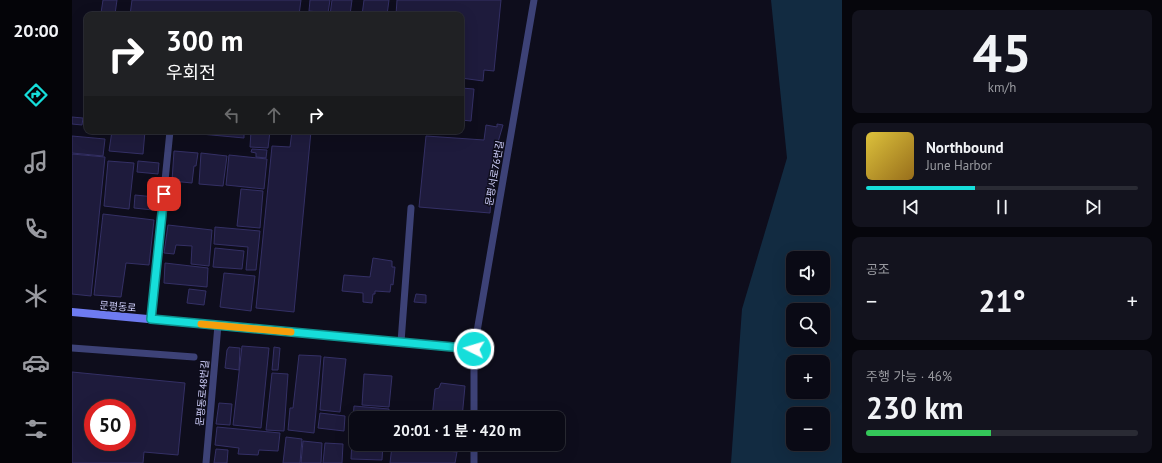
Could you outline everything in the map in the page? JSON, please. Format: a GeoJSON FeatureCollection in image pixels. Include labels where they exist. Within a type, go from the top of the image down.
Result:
{"type":"FeatureCollection","features":[{"type":"Feature","properties":{"kind":"main road","name":"문평동로"},"geometry":{"type":"LineString","coordinates":[[72,312],[474,349]]}},
{"type":"Feature","properties":{"kind":"street","name":"문평서로76번길"},"geometry":{"type":"LineString","coordinates":[[474,411],[474,349],[534,0]]}},
{"type":"Feature","properties":{"kind":"street"},"geometry":{"type":"LineString","coordinates":[[151,319],[170,134]]}},
{"type":"Feature","properties":{"kind":"street"},"geometry":{"type":"LineString","coordinates":[[401,342],[411,208]]}},
{"type":"Feature","properties":{"kind":"street","name":"문평동로48번길"},"geometry":{"type":"LineString","coordinates":[[206,463],[218,325]]}},
{"type":"Feature","properties":{"kind":"street"},"geometry":{"type":"LineString","coordinates":[[72,348],[194,357]]}},
{"type":"Feature","properties":{"kind":"street"},"geometry":{"type":"LineString","coordinates":[[474,451],[474,463]]}},
{"type":"Feature","properties":{"kind":"water"},"geometry":{"type":"Polygon","coordinates":[[[771,0],[842,0],[842,463],[731,463],[742,309],[787,158],[771,0]]]}},
{"type":"Feature","properties":{"kind":"building"},"geometry":{"type":"Polygon","coordinates":[[[103,0],[117,0],[115,12],[101,12],[103,0]]]}},
{"type":"Feature","properties":{"kind":"building"},"geometry":{"type":"Polygon","coordinates":[[[132,0],[301,0],[299,12],[130,12],[132,0]]]}},
{"type":"Feature","properties":{"kind":"building"},"geometry":{"type":"Polygon","coordinates":[[[310,0],[330,0],[328,12],[309,11],[310,0]]]}},
{"type":"Feature","properties":{"kind":"building"},"geometry":{"type":"Polygon","coordinates":[[[332,0],[352,0],[350,12],[330,12],[332,0]]]}},
{"type":"Feature","properties":{"kind":"building"},"geometry":{"type":"Polygon","coordinates":[[[364,0],[389,0],[387,12],[362,12],[364,0]]]}},
{"type":"Feature","properties":{"kind":"building"},"geometry":{"type":"Polygon","coordinates":[[[397,0],[501,0],[494,71],[484,70],[483,81],[464,78],[464,12],[396,12],[397,0]]]}},
{"type":"Feature","properties":{"kind":"building"},"geometry":{"type":"Polygon","coordinates":[[[464,88],[474,89],[471,121],[464,120],[464,88]]]}},
{"type":"Feature","properties":{"kind":"building"},"geometry":{"type":"Polygon","coordinates":[[[72,117],[83,118],[82,125],[72,124],[72,117]]]}},
{"type":"Feature","properties":{"kind":"building"},"geometry":{"type":"Polygon","coordinates":[[[497,124],[503,125],[498,142],[496,142],[490,213],[419,207],[426,136],[484,140],[486,125],[497,127],[497,124]]]}},
{"type":"Feature","properties":{"kind":"building"},"geometry":{"type":"Polygon","coordinates":[[[112,134],[145,134],[143,154],[109,151],[112,134]]]}},
{"type":"Feature","properties":{"kind":"building"},"geometry":{"type":"Polygon","coordinates":[[[201,134],[244,134],[244,138],[201,134]]]}},
{"type":"Feature","properties":{"kind":"building"},"geometry":{"type":"Polygon","coordinates":[[[251,134],[270,134],[268,148],[250,147],[251,134]]]}},
{"type":"Feature","properties":{"kind":"building"},"geometry":{"type":"Polygon","coordinates":[[[292,134],[311,134],[294,312],[256,308],[272,146],[290,147],[292,134]]]}},
{"type":"Feature","properties":{"kind":"building"},"geometry":{"type":"Polygon","coordinates":[[[72,136],[105,139],[103,156],[72,153],[72,136]]]}},
{"type":"Feature","properties":{"kind":"building"},"geometry":{"type":"Polygon","coordinates":[[[252,149],[267,150],[266,158],[256,157],[256,153],[251,152],[252,149]]]}},
{"type":"Feature","properties":{"kind":"building"},"geometry":{"type":"Polygon","coordinates":[[[174,151],[198,153],[196,166],[194,166],[192,183],[172,181],[174,151]]]}},
{"type":"Feature","properties":{"kind":"building"},"geometry":{"type":"Polygon","coordinates":[[[201,153],[227,156],[223,186],[199,184],[201,153]]]}},
{"type":"Feature","properties":{"kind":"building"},"geometry":{"type":"Polygon","coordinates":[[[72,154],[105,157],[91,296],[72,294],[72,154]]]}},
{"type":"Feature","properties":{"kind":"building"},"geometry":{"type":"Polygon","coordinates":[[[229,155],[267,159],[264,189],[226,185],[229,155]]]}},
{"type":"Feature","properties":{"kind":"building"},"geometry":{"type":"Polygon","coordinates":[[[108,161],[134,163],[129,209],[104,206],[108,161]]]}},
{"type":"Feature","properties":{"kind":"building"},"geometry":{"type":"Polygon","coordinates":[[[138,161],[159,163],[158,174],[137,172],[138,161]]]}},
{"type":"Feature","properties":{"kind":"building"},"geometry":{"type":"Polygon","coordinates":[[[241,189],[263,191],[260,228],[237,226],[241,189]]]}},
{"type":"Feature","properties":{"kind":"building"},"geometry":{"type":"Polygon","coordinates":[[[135,195],[155,197],[153,210],[134,208],[135,195]]]}},
{"type":"Feature","properties":{"kind":"building"},"geometry":{"type":"Polygon","coordinates":[[[103,214],[154,220],[149,265],[126,263],[121,297],[94,295],[103,214]]]}},
{"type":"Feature","properties":{"kind":"building"},"geometry":{"type":"Polygon","coordinates":[[[168,225],[212,230],[209,266],[191,264],[192,246],[176,245],[174,254],[164,253],[168,225]]]}},
{"type":"Feature","properties":{"kind":"building"},"geometry":{"type":"Polygon","coordinates":[[[215,227],[260,231],[256,270],[246,270],[248,247],[214,244],[215,227]]]}},
{"type":"Feature","properties":{"kind":"building"},"geometry":{"type":"Polygon","coordinates":[[[215,248],[244,251],[242,269],[213,267],[215,248]]]}},
{"type":"Feature","properties":{"kind":"building"},"geometry":{"type":"Polygon","coordinates":[[[373,258],[392,261],[392,267],[395,267],[393,285],[391,284],[390,292],[375,291],[375,294],[373,294],[372,303],[363,302],[363,293],[342,291],[344,275],[370,277],[373,258]]]}},
{"type":"Feature","properties":{"kind":"building"},"geometry":{"type":"Polygon","coordinates":[[[165,263],[208,268],[207,287],[164,283],[165,263]]]}},
{"type":"Feature","properties":{"kind":"building"},"geometry":{"type":"Polygon","coordinates":[[[224,273],[255,276],[251,311],[220,307],[224,273]]]}},
{"type":"Feature","properties":{"kind":"building"},"geometry":{"type":"Polygon","coordinates":[[[189,289],[206,291],[204,305],[187,303],[189,289]]]}},
{"type":"Feature","properties":{"kind":"building"},"geometry":{"type":"Polygon","coordinates":[[[416,294],[426,295],[426,303],[414,302],[416,294]]]}},
{"type":"Feature","properties":{"kind":"building"},"geometry":{"type":"Polygon","coordinates":[[[242,346],[269,348],[261,428],[233,425],[242,346]]]}},
{"type":"Feature","properties":{"kind":"building"},"geometry":{"type":"Polygon","coordinates":[[[229,347],[240,348],[239,370],[225,368],[227,350],[229,347]]]}},
{"type":"Feature","properties":{"kind":"building"},"geometry":{"type":"Polygon","coordinates":[[[274,347],[280,348],[278,370],[272,370],[274,347]]]}},
{"type":"Feature","properties":{"kind":"building"},"geometry":{"type":"Polygon","coordinates":[[[299,355],[321,356],[314,433],[288,430],[290,408],[293,408],[299,355]]]}},
{"type":"Feature","properties":{"kind":"building"},"geometry":{"type":"Polygon","coordinates":[[[324,357],[346,359],[340,412],[320,410],[324,357]]]}},
{"type":"Feature","properties":{"kind":"building"},"geometry":{"type":"Polygon","coordinates":[[[72,372],[185,383],[178,455],[144,452],[143,463],[72,463],[72,372]]]}},
{"type":"Feature","properties":{"kind":"building"},"geometry":{"type":"Polygon","coordinates":[[[272,373],[288,374],[284,431],[266,430],[272,373]]]}},
{"type":"Feature","properties":{"kind":"building"},"geometry":{"type":"Polygon","coordinates":[[[364,374],[392,376],[389,407],[362,405],[364,374]]]}},
{"type":"Feature","properties":{"kind":"building"},"geometry":{"type":"Polygon","coordinates":[[[441,383],[465,386],[463,411],[433,411],[435,389],[439,388],[441,383]]]}},
{"type":"Feature","properties":{"kind":"building"},"geometry":{"type":"Polygon","coordinates":[[[219,403],[232,404],[230,425],[216,424],[219,403]]]}},
{"type":"Feature","properties":{"kind":"building"},"geometry":{"type":"Polygon","coordinates":[[[354,406],[389,409],[389,411],[354,411],[354,406]]]}},
{"type":"Feature","properties":{"kind":"building"},"geometry":{"type":"Polygon","coordinates":[[[320,413],[345,416],[344,431],[318,428],[320,413]]]}},
{"type":"Feature","properties":{"kind":"building"},"geometry":{"type":"Polygon","coordinates":[[[217,427],[280,433],[278,451],[259,450],[258,455],[238,454],[239,448],[215,445],[217,427]]]}},
{"type":"Feature","properties":{"kind":"building"},"geometry":{"type":"Polygon","coordinates":[[[286,437],[302,439],[300,463],[283,463],[286,437]]]}},
{"type":"Feature","properties":{"kind":"building"},"geometry":{"type":"Polygon","coordinates":[[[303,441],[322,443],[321,463],[301,463],[303,441]]]}},
{"type":"Feature","properties":{"kind":"building"},"geometry":{"type":"Polygon","coordinates":[[[325,443],[343,444],[342,463],[323,463],[325,443]]]}},
{"type":"Feature","properties":{"kind":"building"},"geometry":{"type":"Polygon","coordinates":[[[216,449],[228,450],[227,463],[214,463],[216,449]]]}},
{"type":"Feature","properties":{"kind":"building"},"geometry":{"type":"Polygon","coordinates":[[[351,451],[383,451],[382,460],[351,459],[351,451]]]}},
{"type":"Feature","properties":{"kind":"building"},"geometry":{"type":"Polygon","coordinates":[[[391,451],[457,452],[455,463],[390,463],[391,451]]]}},
{"type":"Feature","properties":{"kind":"slow traffic"},"geometry":{"type":"LineString","coordinates":[[201,324],[291,332]]}},
{"type":"Feature","properties":{"kind":"route"},"geometry":{"type":"LineString","coordinates":[[164,194],[151,319],[474,349]]}}]}
